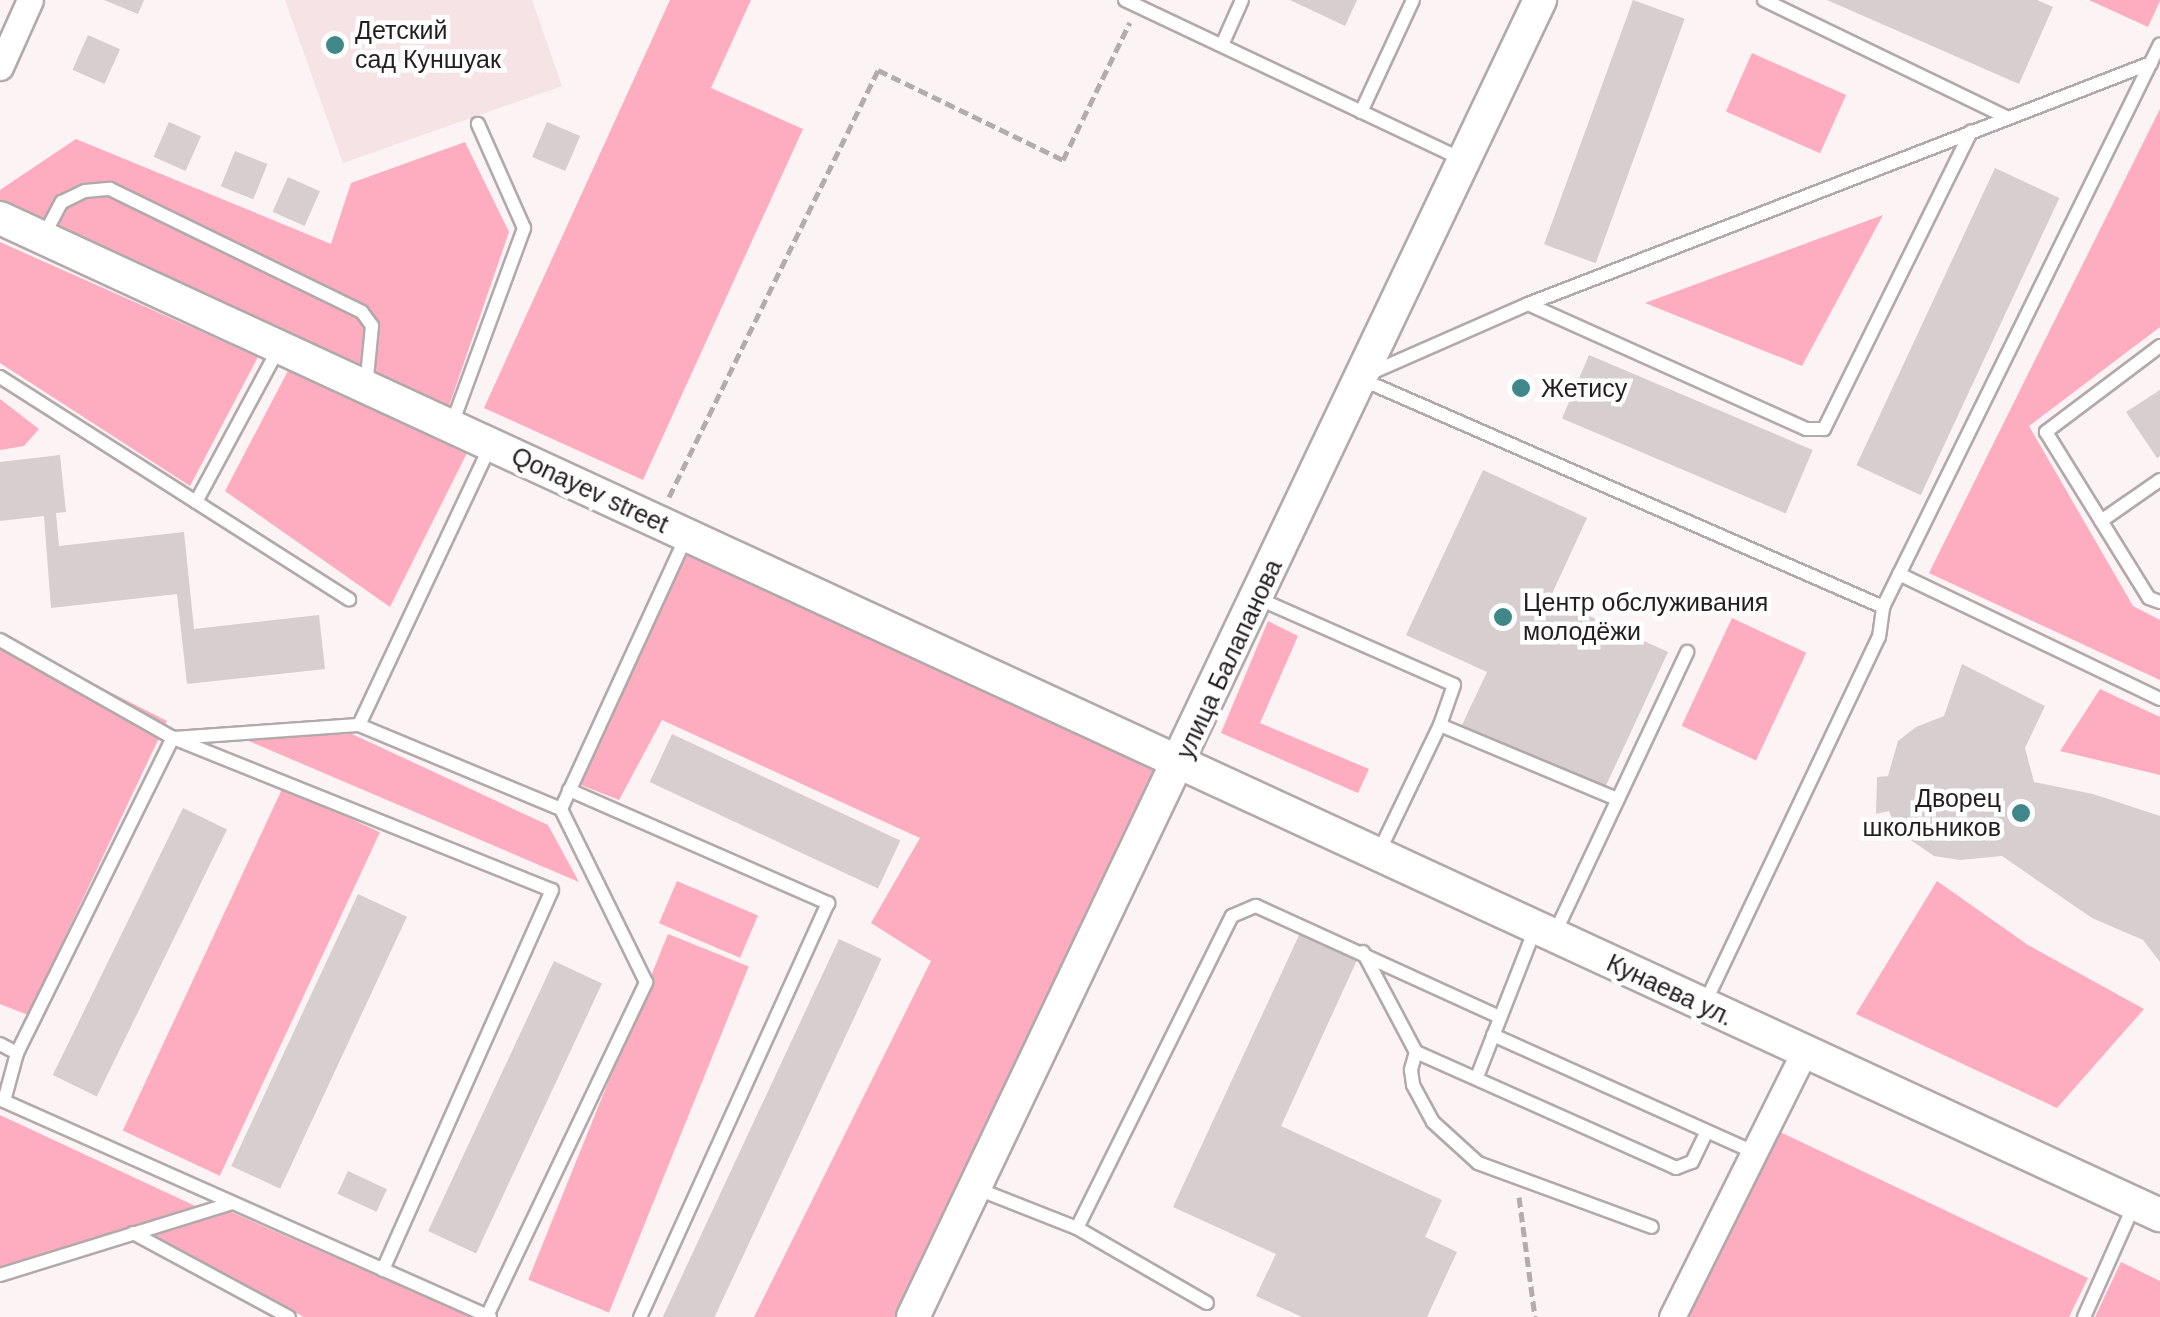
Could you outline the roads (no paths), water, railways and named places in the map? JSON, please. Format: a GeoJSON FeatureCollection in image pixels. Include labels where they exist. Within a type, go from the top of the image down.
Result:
{"type":"FeatureCollection","features":[{"type":"Feature","properties":{"kind":"street"},"geometry":{"type":"LineString","coordinates":[[0,67],[30,0]]}},
{"type":"Feature","properties":{"kind":"street","name":"улица Балапанова"},"geometry":{"type":"LineString","coordinates":[[914,1317],[1540,0]]}},
{"type":"Feature","properties":{"kind":"street","name":"Qonayev street"},"geometry":{"type":"LineString","coordinates":[[0,218],[1180,764]]}},
{"type":"Feature","properties":{"kind":"street","name":"Кунаева ул."},"geometry":{"type":"LineString","coordinates":[[1180,764],[2148,1209]]}},
{"type":"Feature","properties":{"kind":"street"},"geometry":{"type":"LineString","coordinates":[[1672,1317],[1804,1052]]}},
{"type":"Feature","properties":{"kind":"lane"},"geometry":{"type":"LineString","coordinates":[[1222,46],[1242,0]]}},
{"type":"Feature","properties":{"kind":"lane"},"geometry":{"type":"LineString","coordinates":[[1361,112],[1413,0]]}},
{"type":"Feature","properties":{"kind":"lane"},"geometry":{"type":"LineString","coordinates":[[1764,0],[2006,117]]}},
{"type":"Feature","properties":{"kind":"lane"},"geometry":{"type":"LineString","coordinates":[[1131,3],[1463,160]]}},
{"type":"Feature","properties":{"kind":"lane"},"geometry":{"type":"LineString","coordinates":[[1704,1005],[1878,637],[1883,607],[2160,44]]}},
{"type":"Feature","properties":{"kind":"lane"},"geometry":{"type":"LineString","coordinates":[[1360,378],[1528,304],[2150,63]]}},
{"type":"Feature","properties":{"kind":"lane"},"geometry":{"type":"LineString","coordinates":[[451,426],[524,228],[478,124]]}},
{"type":"Feature","properties":{"kind":"lane"},"geometry":{"type":"LineString","coordinates":[[1528,304],[1806,429],[1824,429],[1971,131]]}},
{"type":"Feature","properties":{"kind":"lane"},"geometry":{"type":"LineString","coordinates":[[42,238],[62,202],[86,191],[110,189],[362,312],[372,326],[365,389]]}},
{"type":"Feature","properties":{"kind":"lane"},"geometry":{"type":"LineString","coordinates":[[2160,346],[2046,432],[2150,598],[2160,602]]}},
{"type":"Feature","properties":{"kind":"lane"},"geometry":{"type":"LineString","coordinates":[[196,502],[280,348]]}},
{"type":"Feature","properties":{"kind":"lane"},"geometry":{"type":"LineString","coordinates":[[0,377],[349,599]]}},
{"type":"Feature","properties":{"kind":"lane"},"geometry":{"type":"LineString","coordinates":[[1360,378],[1883,607]]}},
{"type":"Feature","properties":{"kind":"lane"},"geometry":{"type":"LineString","coordinates":[[359,725],[491,444]]}},
{"type":"Feature","properties":{"kind":"lane"},"geometry":{"type":"LineString","coordinates":[[2101,520],[2160,480]]}},
{"type":"Feature","properties":{"kind":"lane"},"geometry":{"type":"LineString","coordinates":[[560,810],[672,528]]}},
{"type":"Feature","properties":{"kind":"lane"},"geometry":{"type":"LineString","coordinates":[[1899,574],[2160,699]]}},
{"type":"Feature","properties":{"kind":"lane"},"geometry":{"type":"LineString","coordinates":[[1257,598],[1454,685],[1440,725],[1377,855]]}},
{"type":"Feature","properties":{"kind":"lane"},"geometry":{"type":"LineString","coordinates":[[0,640],[173,738],[552,890],[383,1270]]}},
{"type":"Feature","properties":{"kind":"lane"},"geometry":{"type":"LineString","coordinates":[[1477,1077],[1500,1017],[1618,799],[1687,652]]}},
{"type":"Feature","properties":{"kind":"lane"},"geometry":{"type":"LineString","coordinates":[[359,725],[560,810],[646,982],[488,1316],[4,1101],[16,1052],[173,738],[359,725]]}},
{"type":"Feature","properties":{"kind":"lane"},"geometry":{"type":"LineString","coordinates":[[1440,725],[1618,799]]}},
{"type":"Feature","properties":{"kind":"lane"},"geometry":{"type":"LineString","coordinates":[[570,790],[828,903],[640,1317]]}},
{"type":"Feature","properties":{"kind":"lane"},"geometry":{"type":"LineString","coordinates":[[1076,1228],[1232,916],[1256,906],[1500,1017]]}},
{"type":"Feature","properties":{"kind":"lane"},"geometry":{"type":"LineString","coordinates":[[1363,952],[1416,1052],[1413,1086],[1433,1122],[1478,1163],[1652,1227]]}},
{"type":"Feature","properties":{"kind":"lane"},"geometry":{"type":"LineString","coordinates":[[1493,1035],[1754,1152]]}},
{"type":"Feature","properties":{"kind":"lane"},"geometry":{"type":"LineString","coordinates":[[0,1044],[16,1052]]}},
{"type":"Feature","properties":{"kind":"lane"},"geometry":{"type":"LineString","coordinates":[[1416,1052],[1676,1168],[1692,1162],[1707,1131]]}},
{"type":"Feature","properties":{"kind":"lane"},"geometry":{"type":"LineString","coordinates":[[976,1188],[1076,1228],[1207,1302]]}},
{"type":"Feature","properties":{"kind":"lane"},"geometry":{"type":"LineString","coordinates":[[0,1275],[232,1202]]}},
{"type":"Feature","properties":{"kind":"lane"},"geometry":{"type":"LineString","coordinates":[[2084,1317],[2148,1209]]}},
{"type":"Feature","properties":{"kind":"lane"},"geometry":{"type":"LineString","coordinates":[[133,1233],[290,1317]]}},
{"type":"Feature","properties":{"kind":"place","name":"Детский сад Куншуак"},"geometry":{"type":"Point","coordinates":[335,45]}},
{"type":"Feature","properties":{"kind":"place","name":"Жетису"},"geometry":{"type":"Point","coordinates":[1521,388]}},
{"type":"Feature","properties":{"kind":"place","name":"Центр обслуживания молодёжи"},"geometry":{"type":"Point","coordinates":[1503,617]}},
{"type":"Feature","properties":{"kind":"place","name":"Дворец школьников"},"geometry":{"type":"Point","coordinates":[2021,813]}}]}
